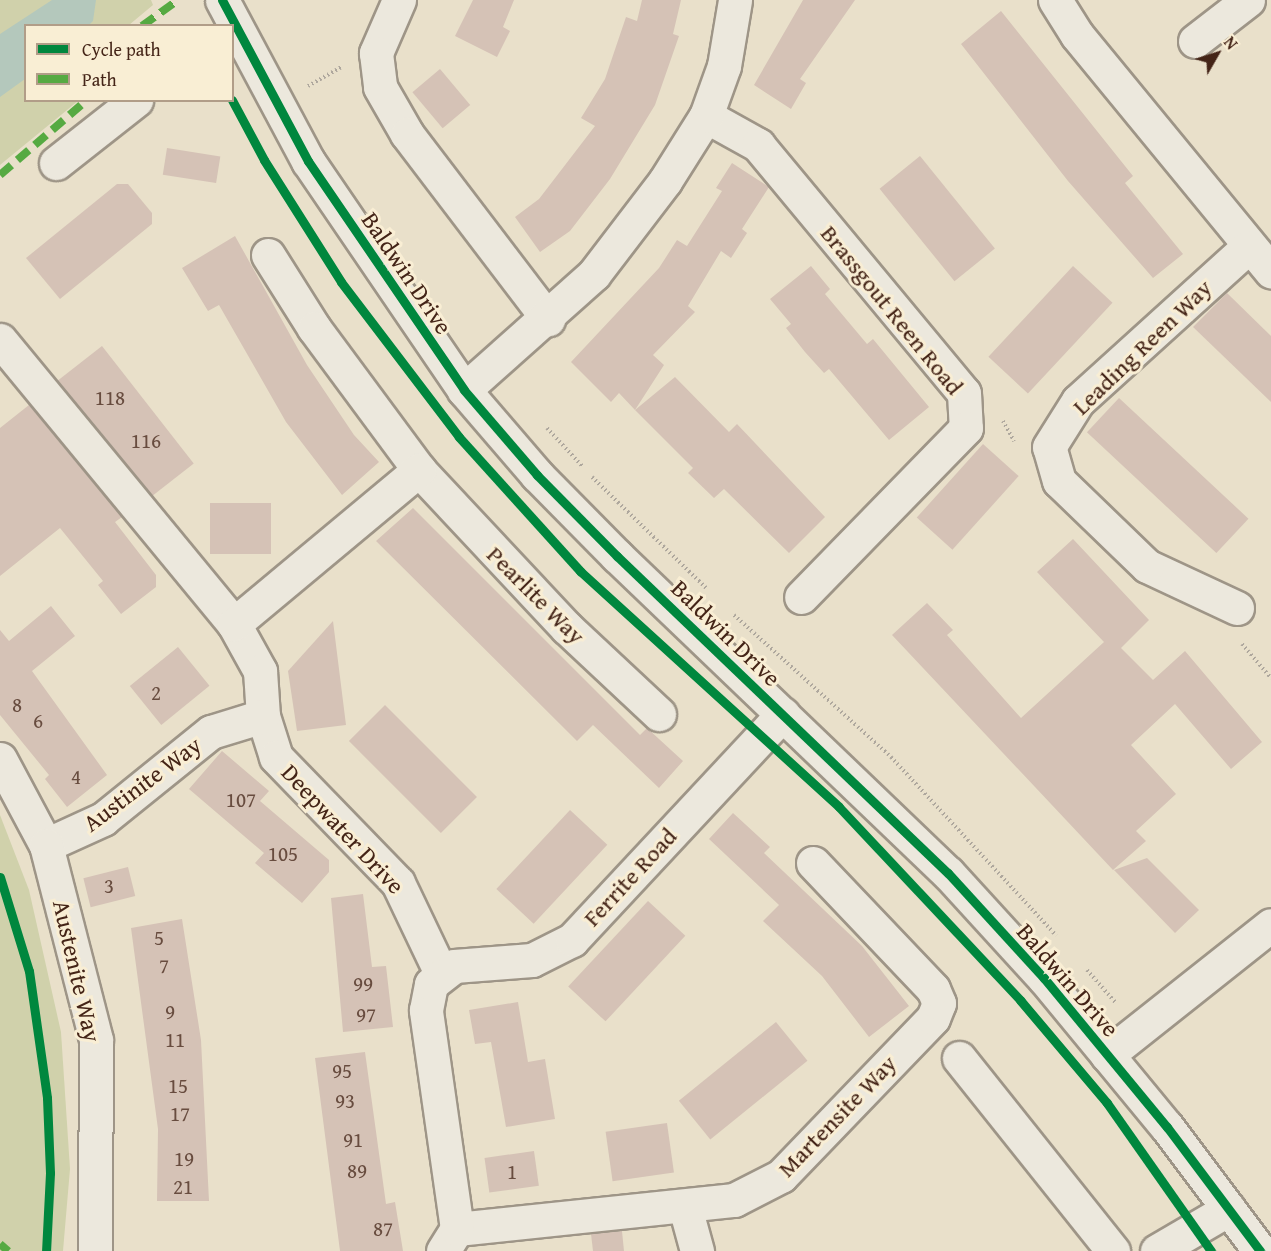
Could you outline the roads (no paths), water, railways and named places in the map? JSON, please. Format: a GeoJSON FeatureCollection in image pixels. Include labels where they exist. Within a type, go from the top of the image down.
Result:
{"type":"FeatureCollection","features":[{"type":"Feature","properties":{"kind":"street"},"geometry":{"type":"LineString","coordinates":[[399,0],[376,53],[380,87],[407,134],[548,319]]}},
{"type":"Feature","properties":{"kind":"street"},"geometry":{"type":"LineString","coordinates":[[464,390],[548,319],[624,239],[706,116],[724,66],[735,0]]}},
{"type":"Feature","properties":{"kind":"street"},"geometry":{"type":"LineString","coordinates":[[1055,0],[1077,35],[1248,247],[1271,271]]}},
{"type":"Feature","properties":{"kind":"street"},"geometry":{"type":"LineString","coordinates":[[1194,40],[1248,0]]}},
{"type":"Feature","properties":{"kind":"street","name":"Baldwin Drive"},"geometry":{"type":"LineString","coordinates":[[234,25],[308,161],[464,390],[537,475],[616,556],[948,873],[1107,1055],[1260,1251]]}},
{"type":"Feature","properties":{"kind":"street"},"geometry":{"type":"LineString","coordinates":[[56,163],[133,102]]}},
{"type":"Feature","properties":{"kind":"street","name":"Brassgout Reen Road"},"geometry":{"type":"LineString","coordinates":[[706,116],[758,145],[964,393],[966,428],[801,597]]}},
{"type":"Feature","properties":{"kind":"street","name":"Leading Reen Way"},"geometry":{"type":"LineString","coordinates":[[1237,608],[1147,566],[1059,481],[1049,447],[1078,401],[1248,247]]}},
{"type":"Feature","properties":{"kind":"street","name":"Pearlite Way"},"geometry":{"type":"LineString","coordinates":[[268,255],[314,328],[419,470],[567,628],[659,714]]}},
{"type":"Feature","properties":{"kind":"street","name":"Deepwater Drive"},"geometry":{"type":"LineString","coordinates":[[0,340],[234,624],[260,671],[263,716],[269,743],[286,771],[406,894],[441,973]]}},
{"type":"Feature","properties":{"kind":"street"},"geometry":{"type":"LineString","coordinates":[[234,624],[419,470]]}},
{"type":"Feature","properties":{"kind":"street","name":"Ferrite Road"},"geometry":{"type":"LineString","coordinates":[[441,973],[465,963],[532,960],[572,940],[783,714]]}},
{"type":"Feature","properties":{"kind":"street","name":"Austinite Way"},"geometry":{"type":"LineString","coordinates":[[46,845],[103,819],[211,732],[263,716]]}},
{"type":"Feature","properties":{"kind":"street"},"geometry":{"type":"LineString","coordinates":[[0,759],[46,845]]}},
{"type":"Feature","properties":{"kind":"street","name":"Austenite Way"},"geometry":{"type":"LineString","coordinates":[[46,845],[96,1040],[95,1251]]}},
{"type":"Feature","properties":{"kind":"street","name":"Martensite Way"},"geometry":{"type":"LineString","coordinates":[[450,1240],[734,1200],[781,1176],[933,1018],[939,1003],[933,989],[813,863]]}},
{"type":"Feature","properties":{"kind":"street"},"geometry":{"type":"LineString","coordinates":[[1107,1055],[1137,1027],[1271,926]]}},
{"type":"Feature","properties":{"kind":"street"},"geometry":{"type":"LineString","coordinates":[[441,973],[427,995],[426,1010],[450,1240]]}},
{"type":"Feature","properties":{"kind":"street"},"geometry":{"type":"LineString","coordinates":[[959,1058],[1113,1251]]}},
{"type":"Feature","properties":{"kind":"street"},"geometry":{"type":"LineString","coordinates":[[685,1207],[697,1251]]}},
{"type":"Feature","properties":{"kind":"street"},"geometry":{"type":"LineString","coordinates":[[1157,1251],[1229,1209]]}}]}
